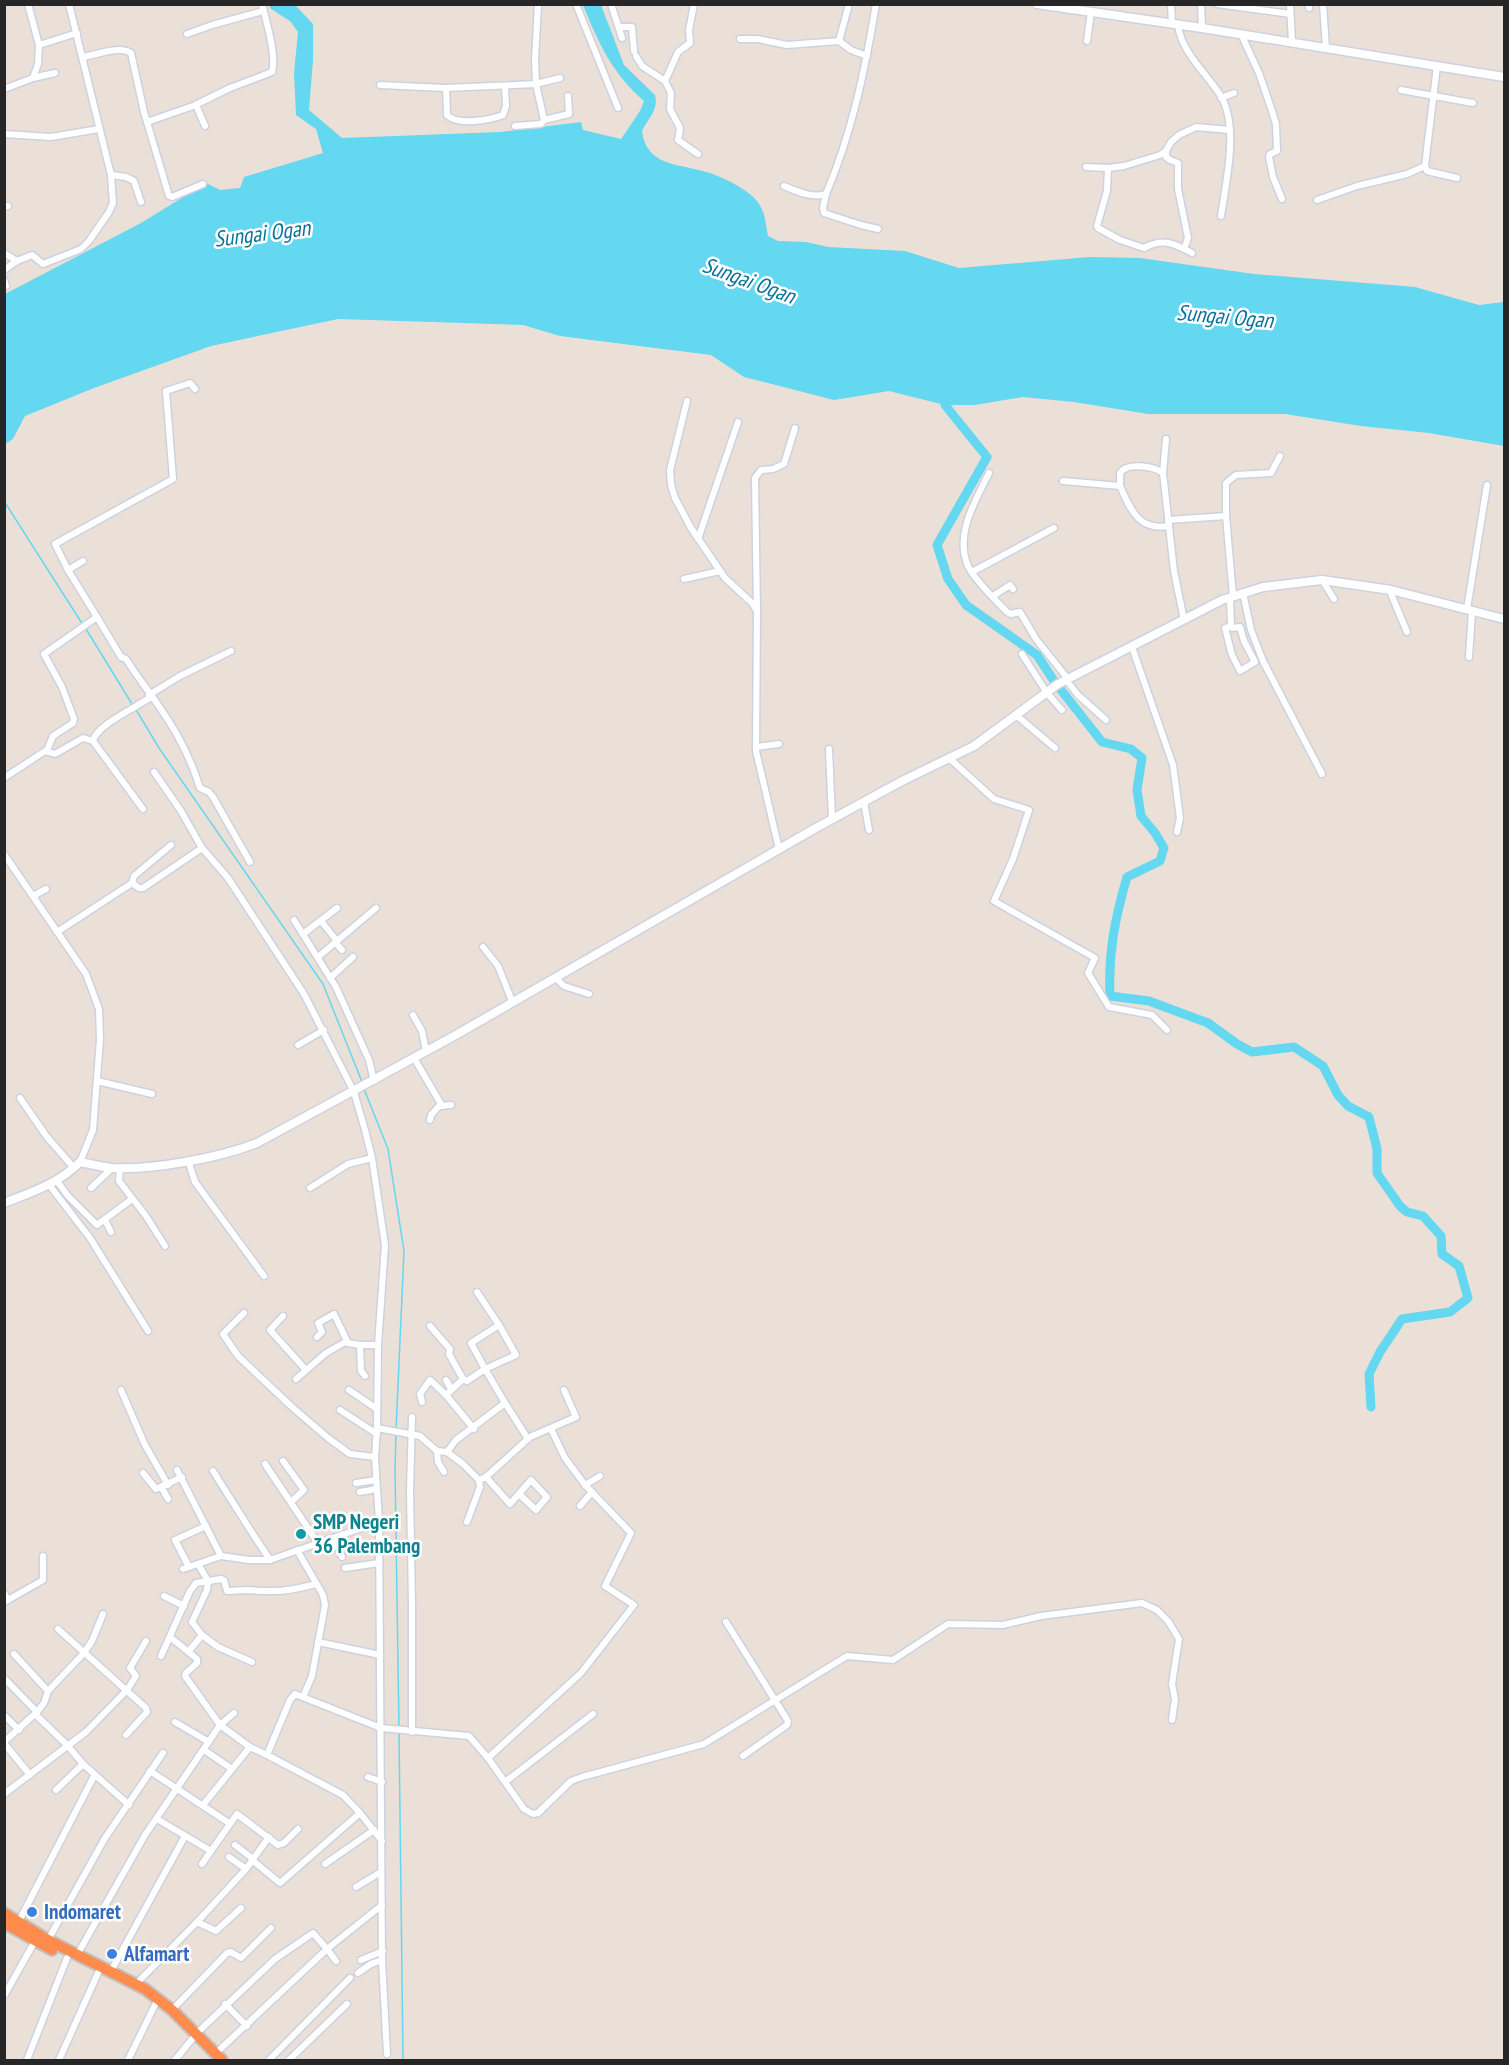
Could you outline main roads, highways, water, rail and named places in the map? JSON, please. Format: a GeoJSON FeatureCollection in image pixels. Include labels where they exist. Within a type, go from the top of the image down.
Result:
{"type":"FeatureCollection","features":[{"type":"Feature","properties":{"kind":"highway"},"geometry":{"type":"LineString","coordinates":[[4,1913],[35,1941],[111,1971],[136,1984],[172,2010],[218,2059]]}},
{"type":"Feature","properties":{"kind":"highway"},"geometry":{"type":"LineString","coordinates":[[4,1923],[48,1940],[98,1972],[156,2003],[195,2036]]}},
{"type":"Feature","properties":{"kind":"water","name":"Sungai Ogan"},"geometry":{"type":"Polygon","coordinates":[[[269,5],[295,5],[313,24],[309,110],[342,138],[500,132],[581,122],[583,130],[621,139],[644,101],[623,80],[607,57],[583,5],[601,5],[624,65],[655,95],[656,105],[642,131],[650,151],[664,161],[710,173],[742,188],[761,207],[768,236],[778,241],[806,242],[828,247],[905,251],[959,268],[1090,257],[1140,258],[1254,274],[1415,287],[1479,305],[1504,302],[1504,446],[1429,433],[1361,426],[1285,414],[1148,414],[1074,402],[1023,397],[975,405],[945,405],[889,391],[834,400],[744,377],[711,355],[560,336],[523,325],[338,319],[211,346],[94,388],[25,416],[13,439],[5,444],[5,294],[141,223],[206,183],[220,190],[240,188],[244,177],[323,153],[316,129],[296,115],[294,73],[298,32],[290,21],[271,9],[269,5]]]}},
{"type":"Feature","properties":{"kind":"waterway"},"geometry":{"type":"LineString","coordinates":[[945,405],[987,457],[937,545],[948,579],[966,605],[1037,655],[1054,681],[1102,742],[1131,749],[1142,758],[1137,790],[1141,816],[1164,848],[1160,861],[1127,877],[1113,936],[1110,996],[1149,1001],[1208,1023],[1252,1052],[1294,1047],[1323,1066],[1338,1095],[1348,1106],[1369,1117],[1377,1149],[1377,1173],[1400,1206],[1407,1212],[1423,1216],[1441,1236],[1442,1254],[1459,1266],[1468,1298],[1450,1312],[1402,1319],[1380,1352],[1369,1374],[1371,1407]]}},
{"type":"Feature","properties":{"kind":"waterway"},"geometry":{"type":"LineString","coordinates":[[4,501],[83,625]]}},
{"type":"Feature","properties":{"kind":"waterway"},"geometry":{"type":"LineString","coordinates":[[86,629],[132,704]]}},
{"type":"Feature","properties":{"kind":"waterway"},"geometry":{"type":"LineString","coordinates":[[135,708],[159,748],[323,984],[362,1082]]}},
{"type":"Feature","properties":{"kind":"waterway"},"geometry":{"type":"LineString","coordinates":[[364,1089],[388,1149],[404,1251],[396,1430]]}},
{"type":"Feature","properties":{"kind":"waterway"},"geometry":{"type":"LineString","coordinates":[[396,1434],[399,1727]]}},
{"type":"Feature","properties":{"kind":"waterway"},"geometry":{"type":"LineString","coordinates":[[399,1731],[403,2060]]}},
{"type":"Feature","properties":{"kind":"place","name":"SMP Negeri 36 Palembang"},"geometry":{"type":"Point","coordinates":[301,1534]}},
{"type":"Feature","properties":{"kind":"place","name":"Indomaret"},"geometry":{"type":"Point","coordinates":[32,1912]}},
{"type":"Feature","properties":{"kind":"place","name":"Alfamart"},"geometry":{"type":"Point","coordinates":[112,1954]}}]}
